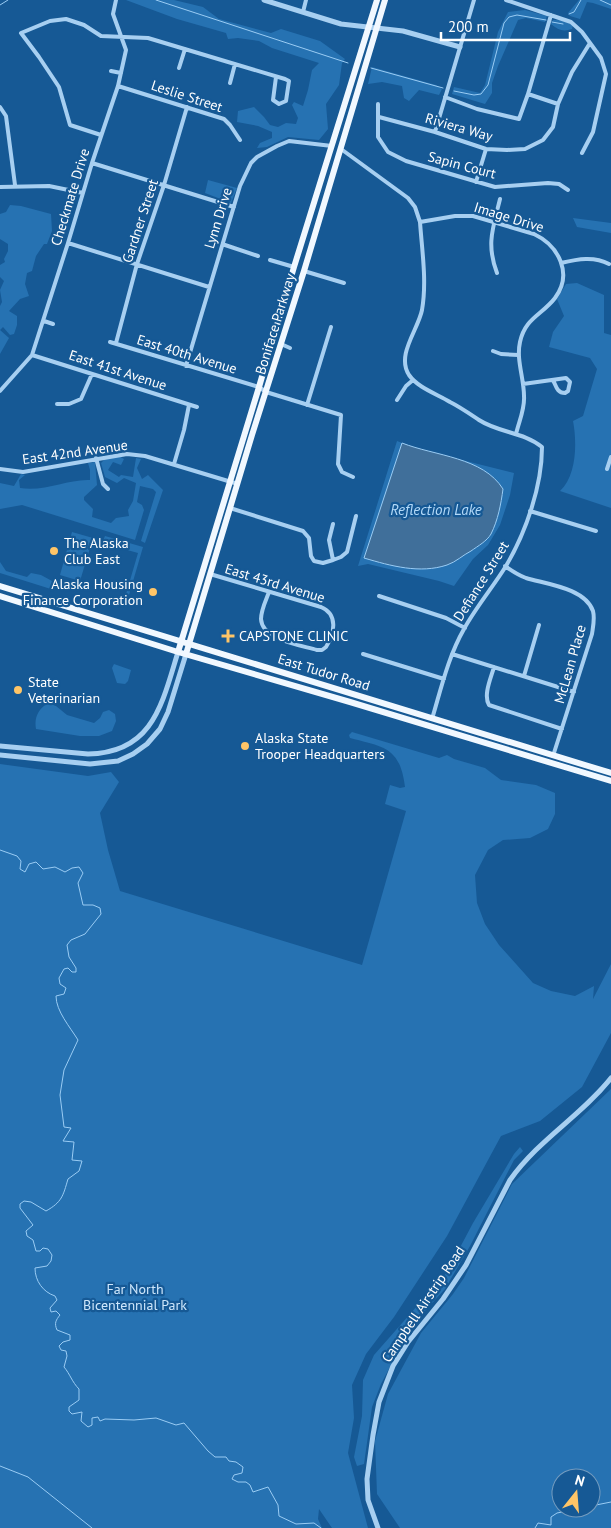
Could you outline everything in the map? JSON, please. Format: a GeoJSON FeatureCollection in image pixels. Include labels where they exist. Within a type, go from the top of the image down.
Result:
{"type":"FeatureCollection","features":[{"type":"Feature","properties":{"kind":"main road","name":"Boniface Parkway"},"geometry":{"type":"LineString","coordinates":[[178,652],[377,0]]}},
{"type":"Feature","properties":{"kind":"main road","name":"Boniface Parkway"},"geometry":{"type":"LineString","coordinates":[[186,654],[385,0]]}},
{"type":"Feature","properties":{"kind":"main road","name":"East Tudor Road"},"geometry":{"type":"LineString","coordinates":[[0,586],[611,773]]}},
{"type":"Feature","properties":{"kind":"main road","name":"East Tudor Road"},"geometry":{"type":"LineString","coordinates":[[0,596],[178,652],[611,781]]}},
{"type":"Feature","properties":{"kind":"street","name":"Checkmate Drive"},"geometry":{"type":"LineString","coordinates":[[0,391],[32,355],[82,193],[122,73],[126,50],[113,14],[116,0]]}},
{"type":"Feature","properties":{"kind":"street"},"geometry":{"type":"LineString","coordinates":[[264,0],[341,24],[403,31],[460,47]]}},
{"type":"Feature","properties":{"kind":"street"},"geometry":{"type":"LineString","coordinates":[[302,13],[306,0]]}},
{"type":"Feature","properties":{"kind":"street"},"geometry":{"type":"LineString","coordinates":[[435,132],[474,0]]}},
{"type":"Feature","properties":{"kind":"street"},"geometry":{"type":"LineString","coordinates":[[506,0],[571,22],[582,32],[601,58],[606,74],[594,132],[582,152]]}},
{"type":"Feature","properties":{"kind":"street"},"geometry":{"type":"LineString","coordinates":[[445,98],[477,109],[519,118],[551,15]]}},
{"type":"Feature","properties":{"kind":"street"},"geometry":{"type":"LineString","coordinates":[[101,135],[70,125],[59,87],[21,33],[50,21],[66,19],[84,25],[101,36],[148,38],[235,64],[289,81],[286,101],[279,104],[273,100],[276,77]]}},
{"type":"Feature","properties":{"kind":"street","name":"Riviera Way"},"geometry":{"type":"LineString","coordinates":[[379,117],[435,132],[486,149],[525,149],[543,140],[553,127],[558,104],[572,72],[590,43]]}},
{"type":"Feature","properties":{"kind":"street"},"geometry":{"type":"LineString","coordinates":[[179,68],[185,49]]}},
{"type":"Feature","properties":{"kind":"street"},"geometry":{"type":"LineString","coordinates":[[230,83],[235,64]]}},
{"type":"Feature","properties":{"kind":"street"},"geometry":{"type":"LineString","coordinates":[[111,71],[122,73]]}},
{"type":"Feature","properties":{"kind":"street","name":"Leslie Street"},"geometry":{"type":"LineString","coordinates":[[118,86],[224,119],[240,140]]}},
{"type":"Feature","properties":{"kind":"street"},"geometry":{"type":"LineString","coordinates":[[528,94],[558,104]]}},
{"type":"Feature","properties":{"kind":"street","name":"Sapin Court"},"geometry":{"type":"LineString","coordinates":[[378,104],[378,137],[388,152],[406,161],[494,187],[548,183],[559,184],[568,190]]}},
{"type":"Feature","properties":{"kind":"street"},"geometry":{"type":"LineString","coordinates":[[0,107],[6,116],[15,185]]}},
{"type":"Feature","properties":{"kind":"street","name":"Gardner Street"},"geometry":{"type":"LineString","coordinates":[[116,343],[137,264],[164,186],[187,107]]}},
{"type":"Feature","properties":{"kind":"street","name":"Lynn Drive"},"geometry":{"type":"LineString","coordinates":[[186,366],[222,244],[244,176],[251,163],[257,157],[289,141],[332,146]]}},
{"type":"Feature","properties":{"kind":"street"},"geometry":{"type":"LineString","coordinates":[[341,149],[408,198],[420,222],[424,268],[422,310],[406,352],[405,363],[407,372],[413,380],[482,422],[516,434],[523,410],[524,397],[518,355],[520,342],[530,319],[556,296],[563,272],[561,263],[586,258],[597,259],[609,264]]}},
{"type":"Feature","properties":{"kind":"street"},"geometry":{"type":"LineString","coordinates":[[476,182],[486,149]]}},
{"type":"Feature","properties":{"kind":"street"},"geometry":{"type":"LineString","coordinates":[[92,163],[234,207]]}},
{"type":"Feature","properties":{"kind":"street"},"geometry":{"type":"LineString","coordinates":[[0,186],[49,186],[82,193]]}},
{"type":"Feature","properties":{"kind":"street"},"geometry":{"type":"LineString","coordinates":[[497,273],[490,245],[500,199]]}},
{"type":"Feature","properties":{"kind":"street","name":"Image Drive"},"geometry":{"type":"LineString","coordinates":[[420,222],[464,215],[495,222],[544,239],[557,253],[561,263]]}},
{"type":"Feature","properties":{"kind":"street"},"geometry":{"type":"LineString","coordinates":[[68,243],[209,287]]}},
{"type":"Feature","properties":{"kind":"street"},"geometry":{"type":"LineString","coordinates":[[222,244],[258,256]]}},
{"type":"Feature","properties":{"kind":"street"},"geometry":{"type":"LineString","coordinates":[[270,260],[294,267]]}},
{"type":"Feature","properties":{"kind":"street"},"geometry":{"type":"LineString","coordinates":[[304,271],[344,283]]}},
{"type":"Feature","properties":{"kind":"street"},"geometry":{"type":"LineString","coordinates":[[44,320],[53,324]]}},
{"type":"Feature","properties":{"kind":"street"},"geometry":{"type":"LineString","coordinates":[[307,404],[331,328]]}},
{"type":"Feature","properties":{"kind":"street","name":"East 40th Avenue"},"geometry":{"type":"LineString","coordinates":[[110,342],[259,387],[266,392],[341,415],[338,464],[342,472],[353,476]]}},
{"type":"Feature","properties":{"kind":"street"},"geometry":{"type":"LineString","coordinates":[[281,344],[290,348]]}},
{"type":"Feature","properties":{"kind":"street"},"geometry":{"type":"LineString","coordinates":[[493,351],[501,354],[518,355]]}},
{"type":"Feature","properties":{"kind":"street","name":"East 41st Avenue"},"geometry":{"type":"LineString","coordinates":[[32,355],[197,407]]}},
{"type":"Feature","properties":{"kind":"street"},"geometry":{"type":"LineString","coordinates":[[57,404],[69,404],[81,399],[92,374]]}},
{"type":"Feature","properties":{"kind":"street"},"geometry":{"type":"LineString","coordinates":[[523,384],[566,378],[569,380],[570,386],[568,391],[561,393],[553,380]]}},
{"type":"Feature","properties":{"kind":"street"},"geometry":{"type":"LineString","coordinates":[[397,400],[406,386],[413,380]]}},
{"type":"Feature","properties":{"kind":"street"},"geometry":{"type":"LineString","coordinates":[[0,382],[4,387]]}},
{"type":"Feature","properties":{"kind":"street"},"geometry":{"type":"LineString","coordinates":[[174,464],[189,405]]}},
{"type":"Feature","properties":{"kind":"street","name":"Defiance Street"},"geometry":{"type":"LineString","coordinates":[[430,726],[452,654],[464,628],[519,542],[530,511],[541,471],[542,447],[535,441],[516,434]]}},
{"type":"Feature","properties":{"kind":"street","name":"East 42nd Avenue"},"geometry":{"type":"LineString","coordinates":[[0,469],[23,472],[127,454],[145,456],[238,484]]}},
{"type":"Feature","properties":{"kind":"street"},"geometry":{"type":"LineString","coordinates":[[607,468],[611,457]]}},
{"type":"Feature","properties":{"kind":"street"},"geometry":{"type":"LineString","coordinates":[[96,458],[103,484],[108,489]]}},
{"type":"Feature","properties":{"kind":"street"},"geometry":{"type":"LineString","coordinates":[[230,508],[301,530],[309,538],[311,556],[314,561],[324,563],[346,553],[356,516]]}},
{"type":"Feature","properties":{"kind":"street"},"geometry":{"type":"LineString","coordinates":[[530,511],[596,531]]}},
{"type":"Feature","properties":{"kind":"street"},"geometry":{"type":"LineString","coordinates":[[332,524],[330,540],[333,560]]}},
{"type":"Feature","properties":{"kind":"street","name":"McLean Place"},"geometry":{"type":"LineString","coordinates":[[505,566],[525,577],[575,592],[588,603],[593,611],[594,621],[551,763]]}},
{"type":"Feature","properties":{"kind":"street","name":"East 43rd Avenue"},"geometry":{"type":"LineString","coordinates":[[210,574],[323,607],[333,620],[328,645],[322,650],[315,649],[266,632],[263,628],[262,616],[269,592]]}},
{"type":"Feature","properties":{"kind":"street"},"geometry":{"type":"LineString","coordinates":[[380,596],[446,618],[464,628]]}},
{"type":"Feature","properties":{"kind":"street"},"geometry":{"type":"LineString","coordinates":[[524,676],[539,625]]}},
{"type":"Feature","properties":{"kind":"street"},"geometry":{"type":"LineString","coordinates":[[0,746],[102,754],[116,751],[132,743],[146,731],[154,720],[162,702],[178,652]]}},
{"type":"Feature","properties":{"kind":"street"},"geometry":{"type":"LineString","coordinates":[[0,755],[90,764],[118,761],[133,754],[147,744],[160,729],[168,712],[186,654]]}},
{"type":"Feature","properties":{"kind":"street"},"geometry":{"type":"LineString","coordinates":[[363,654],[444,679]]}},
{"type":"Feature","properties":{"kind":"street"},"geometry":{"type":"LineString","coordinates":[[452,654],[574,692]]}},
{"type":"Feature","properties":{"kind":"street"},"geometry":{"type":"LineString","coordinates":[[494,667],[487,694],[489,705],[562,729]]}},
{"type":"Feature","properties":{"kind":"street","name":"Campbell Airstrip Road"},"geometry":{"type":"LineString","coordinates":[[378,1528],[368,1500],[368,1479],[379,1402],[393,1366],[408,1342],[455,1282],[510,1180],[535,1149],[592,1098],[611,1078]]}},
{"type":"Feature","properties":{"kind":"green space"},"geometry":{"type":"Polygon","coordinates":[[[126,0],[174,0],[203,7],[219,19],[271,33],[281,29],[320,41],[345,59],[342,63],[339,85],[326,104],[328,129],[319,140],[288,137],[267,147],[257,148],[260,143],[272,138],[272,132],[258,126],[237,122],[238,111],[254,107],[270,125],[278,127],[286,123],[296,124],[298,118],[292,105],[294,102],[303,106],[312,70],[319,63],[272,48],[259,41],[238,38],[228,39],[226,33],[177,19],[126,0]]]}},
{"type":"Feature","properties":{"kind":"green space"},"geometry":{"type":"Polygon","coordinates":[[[579,0],[611,0],[611,9],[587,2],[580,19],[570,16],[568,13],[579,0]]]}},
{"type":"Feature","properties":{"kind":"green space"},"geometry":{"type":"Polygon","coordinates":[[[525,10],[547,16],[545,22],[526,18],[518,20],[498,66],[492,83],[492,93],[485,104],[452,94],[454,87],[480,93],[485,85],[498,32],[508,12],[525,10]]]}},
{"type":"Feature","properties":{"kind":"green space"},"geometry":{"type":"Polygon","coordinates":[[[553,20],[561,20],[573,25],[572,29],[558,29],[551,24],[553,20]]]}},
{"type":"Feature","properties":{"kind":"green space"},"geometry":{"type":"Polygon","coordinates":[[[372,67],[436,85],[442,89],[439,95],[419,90],[409,101],[404,98],[402,86],[382,82],[368,84],[372,67]]]}},
{"type":"Feature","properties":{"kind":"green space"},"geometry":{"type":"Polygon","coordinates":[[[208,180],[237,188],[231,203],[205,193],[208,180]]]}},
{"type":"Feature","properties":{"kind":"green space"},"geometry":{"type":"Polygon","coordinates":[[[10,205],[51,214],[52,231],[47,244],[44,244],[36,256],[32,271],[27,273],[25,284],[29,296],[20,299],[9,311],[17,316],[14,334],[10,335],[3,327],[0,330],[0,306],[2,302],[0,290],[4,281],[0,277],[0,265],[5,262],[8,244],[0,239],[0,214],[6,212],[10,205]]]}},
{"type":"Feature","properties":{"kind":"green space"},"geometry":{"type":"Polygon","coordinates":[[[573,218],[611,223],[611,233],[577,227],[573,218]]]}},
{"type":"Feature","properties":{"kind":"green space"},"geometry":{"type":"Polygon","coordinates":[[[577,283],[604,295],[604,333],[611,335],[611,508],[560,491],[566,484],[573,467],[575,439],[573,421],[583,416],[597,369],[590,358],[549,347],[553,332],[564,316],[557,299],[566,284],[577,283]]]}},
{"type":"Feature","properties":{"kind":"green space"},"geometry":{"type":"Polygon","coordinates":[[[0,330],[9,338],[0,354],[0,330]]]}},
{"type":"Feature","properties":{"kind":"green space","name":"Reflection Lake"},"geometry":{"type":"Polygon","coordinates":[[[397,441],[418,449],[514,473],[510,495],[500,525],[488,545],[473,559],[454,586],[368,564],[358,566],[397,441]]]}},
{"type":"Feature","properties":{"kind":"green space"},"geometry":{"type":"Polygon","coordinates":[[[119,456],[124,459],[121,465],[113,462],[108,470],[119,477],[121,475],[133,477],[136,458],[141,459],[137,468],[142,479],[148,475],[163,490],[145,543],[141,541],[156,492],[153,489],[140,486],[137,502],[142,505],[144,510],[135,540],[22,505],[0,509],[0,483],[14,486],[21,474],[25,475],[19,480],[20,488],[29,489],[90,480],[88,463],[95,462],[97,485],[84,497],[84,500],[93,509],[92,517],[111,523],[116,518],[129,516],[128,510],[133,501],[136,483],[124,478],[117,483],[105,477],[101,463],[106,458],[119,456]]]}},
{"type":"Feature","properties":{"kind":"green space"},"geometry":{"type":"Polygon","coordinates":[[[72,532],[93,538],[80,581],[60,575],[72,532]]]}},
{"type":"Feature","properties":{"kind":"green space"},"geometry":{"type":"Polygon","coordinates":[[[105,536],[143,547],[129,595],[126,594],[138,553],[102,543],[105,536]]]}},
{"type":"Feature","properties":{"kind":"green space"},"geometry":{"type":"Polygon","coordinates":[[[0,562],[6,571],[27,577],[31,573],[41,575],[52,581],[55,589],[0,573],[0,562]]]}},
{"type":"Feature","properties":{"kind":"green space"},"geometry":{"type":"Polygon","coordinates":[[[114,664],[131,670],[128,681],[125,684],[117,683],[112,668],[114,664]]]}},
{"type":"Feature","properties":{"kind":"green space"},"geometry":{"type":"Polygon","coordinates":[[[48,703],[56,706],[67,715],[94,723],[103,712],[109,710],[115,714],[116,721],[112,731],[99,736],[80,736],[36,729],[37,714],[48,703]]]}},
{"type":"Feature","properties":{"kind":"green space","name":"Far North Bicentennial Park"},"geometry":{"type":"Polygon","coordinates":[[[352,732],[439,758],[447,755],[454,759],[485,768],[501,780],[536,785],[555,793],[555,814],[548,829],[530,838],[503,840],[488,850],[475,875],[477,903],[485,924],[499,945],[533,983],[551,991],[575,996],[594,986],[593,999],[611,964],[611,1033],[582,1087],[540,1121],[501,1136],[447,1236],[394,1317],[366,1354],[352,1385],[354,1418],[348,1453],[368,1528],[332,1528],[319,1509],[318,1519],[322,1528],[0,1528],[0,764],[88,776],[111,772],[119,782],[100,813],[120,891],[362,965],[406,811],[385,804],[390,785],[400,788],[405,787],[403,774],[394,756],[381,747],[350,738],[349,735],[352,732]]]}},
{"type":"Feature","properties":{"kind":"green space"},"geometry":{"type":"Polygon","coordinates":[[[611,1089],[611,1528],[400,1528],[377,1494],[375,1441],[388,1394],[421,1333],[464,1278],[512,1184],[611,1089]]]}},
{"type":"Feature","properties":{"kind":"green space"},"geometry":{"type":"Polygon","coordinates":[[[520,1147],[523,1151],[514,1160],[470,1246],[445,1289],[412,1325],[381,1384],[372,1407],[364,1464],[357,1466],[354,1457],[362,1416],[363,1380],[374,1355],[447,1272],[473,1223],[520,1147]]]}},
{"type":"Feature","properties":{"kind":"water","name":"Reflection Lake"},"geometry":{"type":"Polygon","coordinates":[[[402,443],[471,464],[494,478],[503,489],[497,518],[489,537],[471,551],[447,565],[437,568],[416,569],[364,558],[402,443]]]}},
{"type":"Feature","properties":{"kind":"waterway"},"geometry":{"type":"LineString","coordinates":[[0,5],[8,0]]}},
{"type":"Feature","properties":{"kind":"waterway"},"geometry":{"type":"LineString","coordinates":[[156,0],[348,63]]}},
{"type":"Feature","properties":{"kind":"waterway"},"geometry":{"type":"LineString","coordinates":[[569,14],[574,12],[581,0]]}},
{"type":"Feature","properties":{"kind":"waterway"},"geometry":{"type":"LineString","coordinates":[[600,0],[611,5]]}},
{"type":"Feature","properties":{"kind":"waterway"},"geometry":{"type":"LineString","coordinates":[[454,91],[474,95],[481,94],[488,85],[504,23],[509,17],[517,15],[546,20]]}},
{"type":"Feature","properties":{"kind":"waterway"},"geometry":{"type":"LineString","coordinates":[[552,22],[563,24]]}},
{"type":"Feature","properties":{"kind":"waterway"},"geometry":{"type":"LineString","coordinates":[[371,68],[443,88]]}},
{"type":"Feature","properties":{"kind":"waterway"},"geometry":{"type":"LineString","coordinates":[[0,850],[17,856],[21,861],[20,869],[25,872],[29,864],[36,862],[43,869],[55,867],[65,872],[79,867],[83,873],[78,883],[83,905],[93,905],[100,908],[101,914],[85,934],[71,940],[67,945],[69,957],[76,968],[76,972],[72,972],[68,968],[64,969],[59,978],[60,984],[66,988],[64,994],[56,996],[58,1007],[78,1040],[64,1070],[60,1095],[64,1127],[71,1128],[63,1141],[74,1142],[72,1160],[82,1161],[79,1171],[68,1179],[61,1198],[51,1208],[46,1211],[31,1202],[24,1201],[20,1204],[20,1208],[33,1225],[26,1231],[27,1236],[33,1240],[36,1251],[40,1251],[43,1248],[48,1249],[52,1255],[51,1261],[47,1266],[35,1268],[35,1273],[40,1285],[47,1292],[55,1296],[57,1300],[50,1308],[51,1312],[56,1311],[60,1315],[56,1322],[57,1330],[70,1335],[70,1340],[63,1342],[59,1346],[61,1350],[66,1351],[67,1356],[64,1367],[79,1389],[79,1400],[69,1407],[69,1411],[72,1414],[82,1412],[81,1421],[88,1427],[92,1425],[92,1418],[98,1417],[100,1421],[105,1419],[134,1420],[156,1418],[176,1425],[184,1423],[215,1457],[226,1457],[229,1461],[236,1462],[243,1467],[242,1473],[234,1475],[232,1479],[238,1482],[246,1482],[250,1485],[253,1492],[268,1487],[278,1505],[279,1516],[296,1524],[314,1523],[321,1528]]}},
{"type":"Feature","properties":{"kind":"waterway"},"geometry":{"type":"LineString","coordinates":[[0,1466],[28,1477],[92,1528]]}},
{"type":"Feature","properties":{"kind":"waterway"},"geometry":{"type":"LineString","coordinates":[[601,1504],[611,1502]]}},
{"type":"Feature","properties":{"kind":"waterway"},"geometry":{"type":"LineString","coordinates":[[535,1528],[538,1523],[551,1525],[551,1518]]}},
{"type":"Feature","properties":{"kind":"place","name":"The Alaska Club East"},"geometry":{"type":"Point","coordinates":[54,551]}},
{"type":"Feature","properties":{"kind":"place","name":"Alaska Housing Finance Corporation"},"geometry":{"type":"Point","coordinates":[153,592]}},
{"type":"Feature","properties":{"kind":"place","name":"CAPSTONE CLINIC"},"geometry":{"type":"Point","coordinates":[228,636]}},
{"type":"Feature","properties":{"kind":"place","name":"State Veterinarian"},"geometry":{"type":"Point","coordinates":[18,690]}},
{"type":"Feature","properties":{"kind":"place","name":"Alaska State Trooper Headquarters"},"geometry":{"type":"Point","coordinates":[245,746]}}]}
